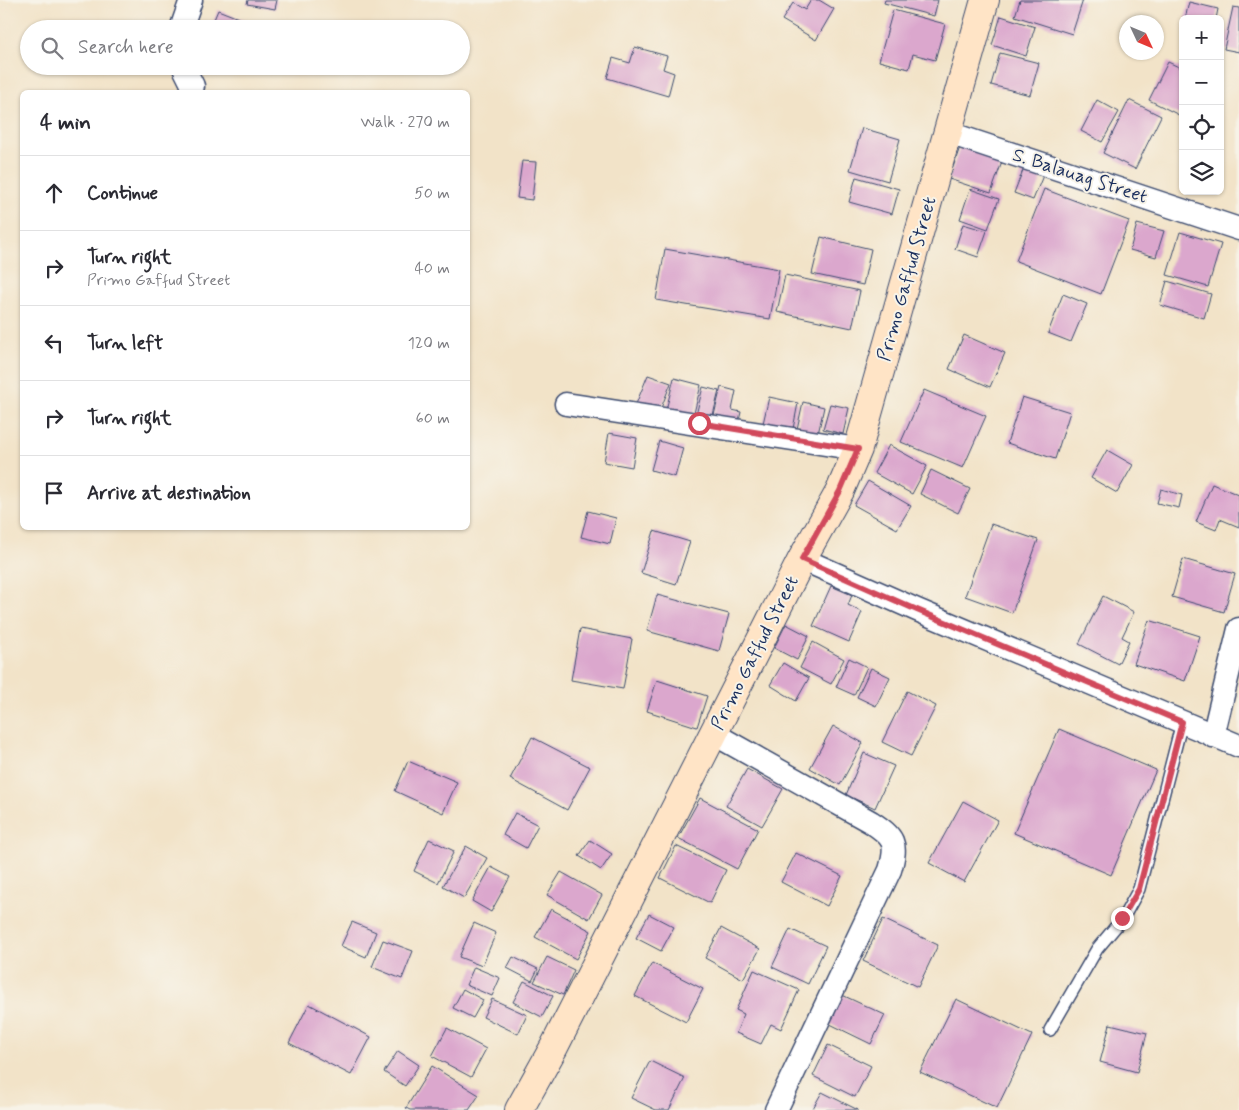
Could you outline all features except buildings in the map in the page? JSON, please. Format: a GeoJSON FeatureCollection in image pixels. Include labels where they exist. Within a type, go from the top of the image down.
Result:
{"type":"FeatureCollection","features":[{"type":"Feature","properties":{"kind":"main road","name":"Primo Gaffud Street"},"geometry":{"type":"LineString","coordinates":[[519,1110],[714,734],[802,559],[840,491],[858,449],[949,133],[985,0]]}},
{"type":"Feature","properties":{"kind":"street"},"geometry":{"type":"LineString","coordinates":[[184,20],[191,0]]}},
{"type":"Feature","properties":{"kind":"street"},"geometry":{"type":"LineString","coordinates":[[188,75],[193,86],[192,90]]}},
{"type":"Feature","properties":{"kind":"street","name":"S. Balauag Street"},"geometry":{"type":"LineString","coordinates":[[949,133],[1239,229]]}},
{"type":"Feature","properties":{"kind":"street"},"geometry":{"type":"LineString","coordinates":[[566,404],[858,449]]}},
{"type":"Feature","properties":{"kind":"street"},"geometry":{"type":"LineString","coordinates":[[802,559],[917,610],[1239,746]]}},
{"type":"Feature","properties":{"kind":"street"},"geometry":{"type":"LineString","coordinates":[[1213,736],[1239,629]]}},
{"type":"Feature","properties":{"kind":"street"},"geometry":{"type":"LineString","coordinates":[[714,734],[871,822],[885,831],[894,842],[895,852],[890,870],[776,1110]]}},
{"type":"Feature","properties":{"kind":"lane"},"geometry":{"type":"LineString","coordinates":[[1050,1030],[1097,949],[1122,918],[1139,889],[1182,722]]}},
{"type":"Feature","properties":{"kind":"route"},"geometry":{"type":"LineString","coordinates":[[699,423],[858,449],[840,491],[802,559],[917,610],[1182,722],[1150,853],[1139,889],[1122,918]]}}]}
